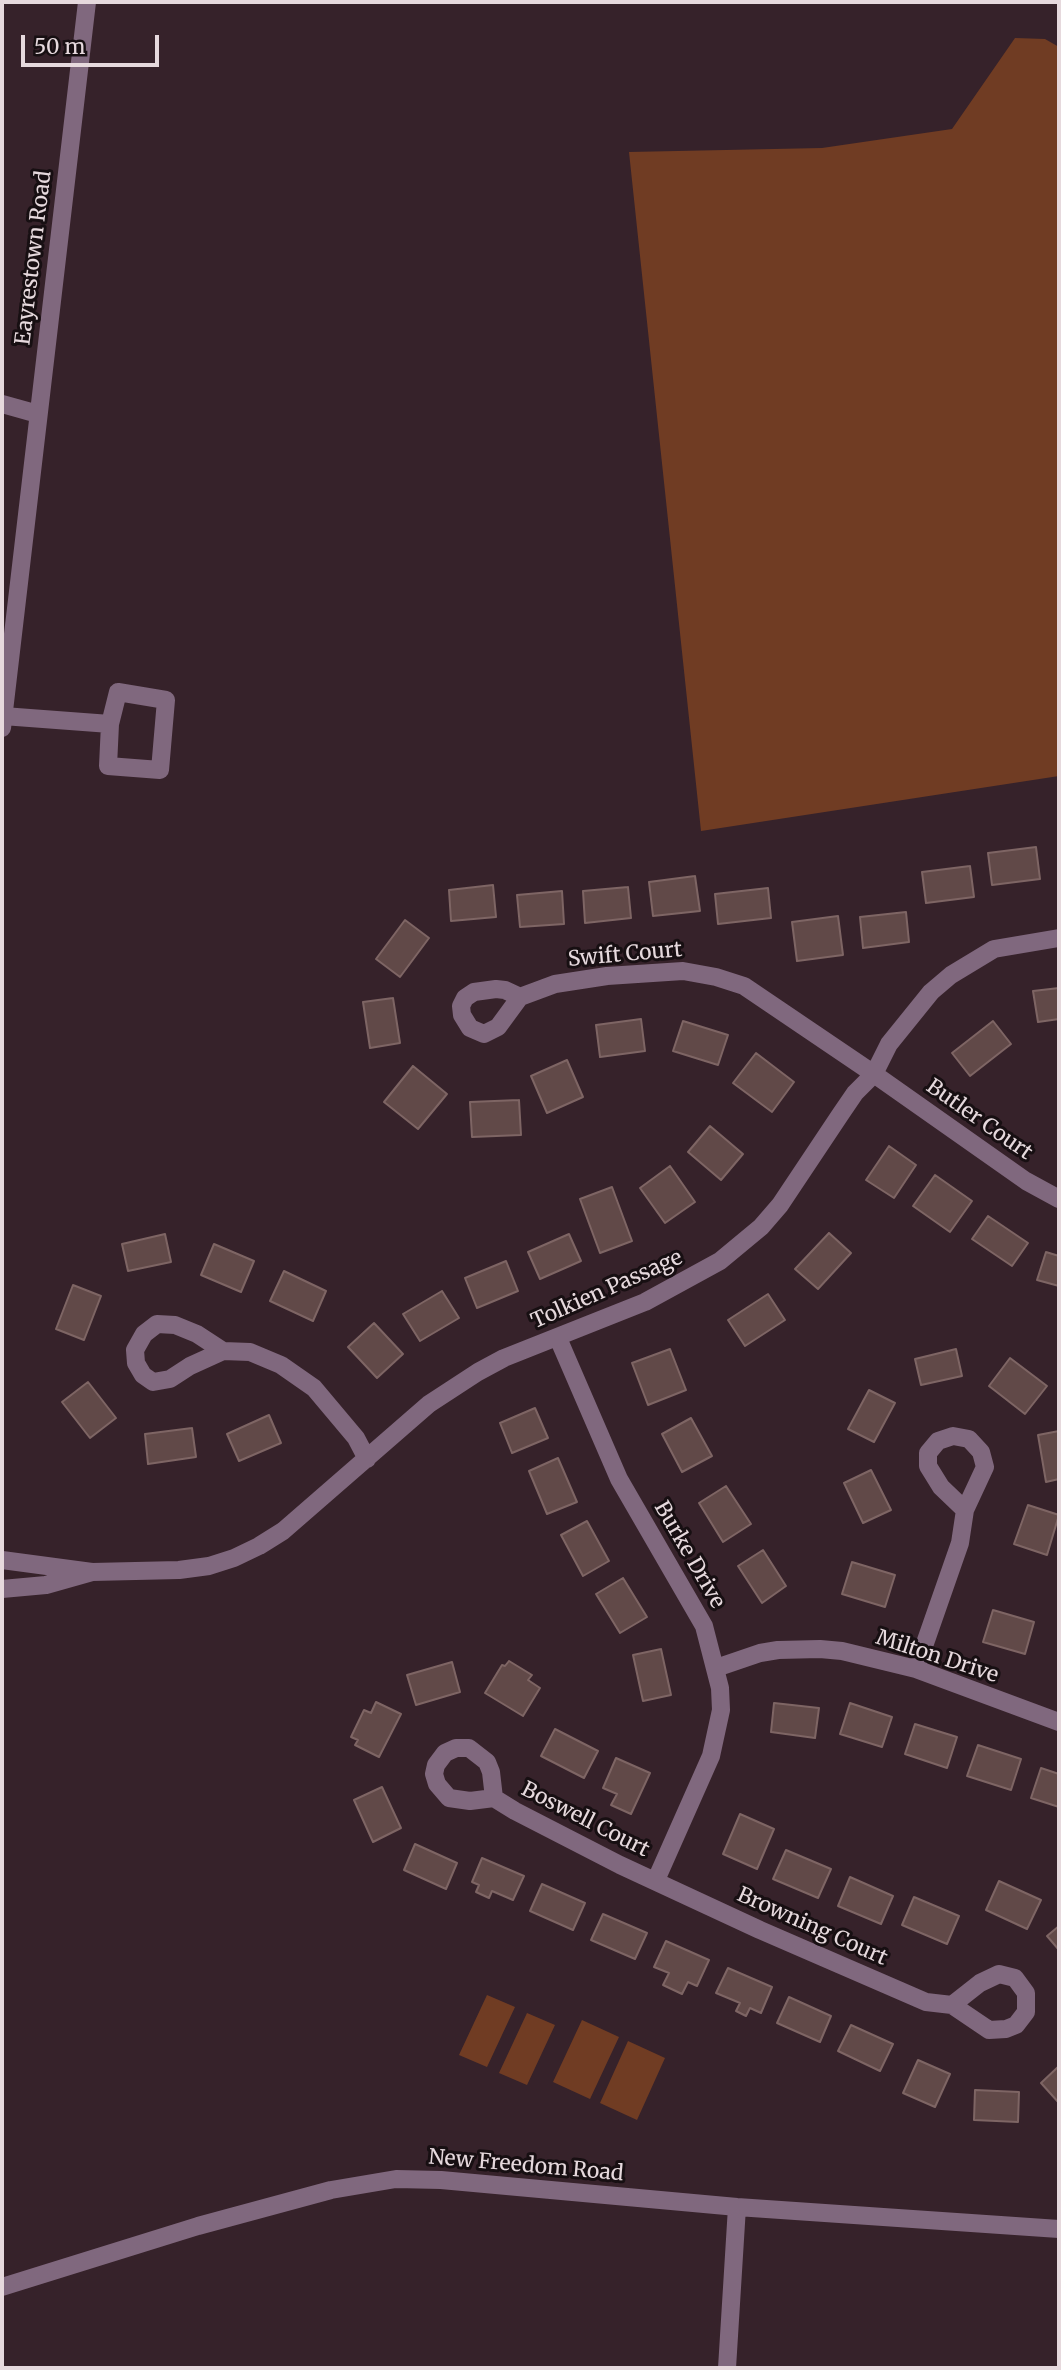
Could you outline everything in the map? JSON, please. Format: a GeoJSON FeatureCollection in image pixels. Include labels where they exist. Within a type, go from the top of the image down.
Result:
{"type":"FeatureCollection","features":[{"type":"Feature","properties":{"kind":"street","name":"Eayrestown Road"},"geometry":{"type":"LineString","coordinates":[[2,722],[87,2]]}},
{"type":"Feature","properties":{"kind":"street"},"geometry":{"type":"LineString","coordinates":[[2,404],[38,414]]}},
{"type":"Feature","properties":{"kind":"street"},"geometry":{"type":"LineString","coordinates":[[118,692],[166,700],[160,770],[108,766],[110,724],[118,692]]}},
{"type":"Feature","properties":{"kind":"street"},"geometry":{"type":"LineString","coordinates":[[2,722],[110,724]]}},
{"type":"Feature","properties":{"kind":"street","name":"Tolkien Passage"},"geometry":{"type":"LineString","coordinates":[[2,1560],[92,1572],[179,1570],[209,1566],[234,1558],[283,1531],[429,1404],[461,1383],[504,1358],[672,1289],[720,1261],[761,1227],[780,1205],[839,1115],[855,1093],[874,1074],[889,1044],[914,1011],[951,975],[994,949],[1059,938]]}},
{"type":"Feature","properties":{"kind":"street","name":"Swift Court"},"geometry":{"type":"LineString","coordinates":[[520,997],[555,984],[607,976],[683,971],[716,977],[744,986],[874,1074]]}},
{"type":"Feature","properties":{"kind":"street","name":"Butler Court"},"geometry":{"type":"LineString","coordinates":[[874,1074],[1005,1168],[1059,1199]]}},
{"type":"Feature","properties":{"kind":"street"},"geometry":{"type":"LineString","coordinates":[[223,1351],[197,1334],[175,1325],[157,1324],[144,1334],[135,1350],[136,1363],[143,1375],[153,1382],[170,1379],[190,1366],[223,1351],[250,1352],[281,1365],[314,1388],[356,1438],[368,1459]]}},
{"type":"Feature","properties":{"kind":"street","name":"Burke Drive"},"geometry":{"type":"LineString","coordinates":[[558,1338],[619,1479],[704,1626],[716,1668],[721,1710],[717,1734],[687,1815],[656,1880]]}},
{"type":"Feature","properties":{"kind":"street"},"geometry":{"type":"LineString","coordinates":[[916,1669],[960,1542],[965,1510]]}},
{"type":"Feature","properties":{"kind":"street","name":"Tolkien Passage"},"geometry":{"type":"LineString","coordinates":[[2,1589],[46,1585],[92,1572]]}},
{"type":"Feature","properties":{"kind":"street","name":"Milton Drive"},"geometry":{"type":"LineString","coordinates":[[716,1668],[760,1653],[820,1648],[842,1651],[916,1669],[1059,1722]]}},
{"type":"Feature","properties":{"kind":"street","name":"Boswell Court"},"geometry":{"type":"LineString","coordinates":[[494,1798],[620,1865],[656,1880]]}},
{"type":"Feature","properties":{"kind":"street","name":"Browning Court"},"geometry":{"type":"LineString","coordinates":[[656,1880],[760,1930],[926,2002],[953,2005]]}},
{"type":"Feature","properties":{"kind":"street","name":"New Freedom Road"},"geometry":{"type":"LineString","coordinates":[[2,2287],[198,2226],[331,2190],[396,2179],[441,2180],[737,2207],[1059,2229]]}},
{"type":"Feature","properties":{"kind":"street"},"geometry":{"type":"LineString","coordinates":[[727,2368],[737,2207]]}},
{"type":"Feature","properties":{"kind":"shaded area"},"geometry":{"type":"Polygon","coordinates":[[[1015,38],[1045,39],[1059,47],[1059,776],[701,831],[629,152],[822,148],[952,129],[1015,38]]]}},
{"type":"Feature","properties":{"kind":"shaded area"},"geometry":{"type":"Polygon","coordinates":[[[487,1995],[515,2007],[487,2067],[459,2055],[487,1995]]]}},
{"type":"Feature","properties":{"kind":"shaded area"},"geometry":{"type":"Polygon","coordinates":[[[527,2013],[555,2025],[527,2085],[499,2073],[527,2013]]]}},
{"type":"Feature","properties":{"kind":"shaded area"},"geometry":{"type":"Polygon","coordinates":[[[582,2020],[619,2037],[590,2099],[553,2082],[582,2020]]]}},
{"type":"Feature","properties":{"kind":"shaded area"},"geometry":{"type":"Polygon","coordinates":[[[628,2041],[665,2058],[637,2120],[600,2103],[628,2041]]]}},
{"type":"Feature","properties":{"kind":"building"},"geometry":{"type":"Polygon","coordinates":[[[1036,847],[1040,879],[992,885],[988,853],[1036,847]]]}},
{"type":"Feature","properties":{"kind":"building"},"geometry":{"type":"Polygon","coordinates":[[[970,866],[974,897],[926,903],[922,872],[970,866]]]}},
{"type":"Feature","properties":{"kind":"building"},"geometry":{"type":"Polygon","coordinates":[[[695,876],[700,911],[653,916],[649,882],[695,876]]]}},
{"type":"Feature","properties":{"kind":"building"},"geometry":{"type":"Polygon","coordinates":[[[493,885],[496,917],[451,921],[449,890],[493,885]]]}},
{"type":"Feature","properties":{"kind":"building"},"geometry":{"type":"Polygon","coordinates":[[[628,887],[631,918],[585,923],[583,891],[628,887]]]}},
{"type":"Feature","properties":{"kind":"building"},"geometry":{"type":"Polygon","coordinates":[[[768,888],[771,918],[718,924],[715,894],[768,888]]]}},
{"type":"Feature","properties":{"kind":"building"},"geometry":{"type":"Polygon","coordinates":[[[562,891],[564,924],[520,927],[517,895],[562,891]]]}},
{"type":"Feature","properties":{"kind":"building"},"geometry":{"type":"Polygon","coordinates":[[[906,912],[909,942],[863,948],[860,917],[906,912]]]}},
{"type":"Feature","properties":{"kind":"building"},"geometry":{"type":"Polygon","coordinates":[[[838,916],[843,955],[797,961],[792,922],[838,916]]]}},
{"type":"Feature","properties":{"kind":"building"},"geometry":{"type":"Polygon","coordinates":[[[405,920],[429,938],[400,977],[376,959],[405,920]]]}},
{"type":"Feature","properties":{"kind":"building"},"geometry":{"type":"Polygon","coordinates":[[[1059,988],[1059,1019],[1038,1022],[1033,991],[1059,988]]]}},
{"type":"Feature","properties":{"kind":"building"},"geometry":{"type":"Polygon","coordinates":[[[393,998],[400,1043],[370,1048],[363,1002],[393,998]]]}},
{"type":"Feature","properties":{"kind":"building"},"geometry":{"type":"Polygon","coordinates":[[[641,1019],[645,1051],[600,1057],[596,1025],[641,1019]]]}},
{"type":"Feature","properties":{"kind":"building"},"geometry":{"type":"Polygon","coordinates":[[[683,1021],[728,1035],[718,1065],[673,1051],[683,1021]]]}},
{"type":"Feature","properties":{"kind":"building"},"geometry":{"type":"Polygon","coordinates":[[[993,1021],[1011,1044],[970,1076],[952,1053],[993,1021]]]}},
{"type":"Feature","properties":{"kind":"building"},"geometry":{"type":"Polygon","coordinates":[[[756,1053],[794,1082],[772,1112],[733,1083],[756,1053]]]}},
{"type":"Feature","properties":{"kind":"building"},"geometry":{"type":"Polygon","coordinates":[[[567,1060],[583,1097],[547,1113],[531,1076],[567,1060]]]}},
{"type":"Feature","properties":{"kind":"building"},"geometry":{"type":"Polygon","coordinates":[[[413,1066],[447,1094],[418,1129],[384,1102],[413,1066]]]}},
{"type":"Feature","properties":{"kind":"building"},"geometry":{"type":"Polygon","coordinates":[[[519,1100],[521,1135],[472,1137],[470,1102],[519,1100]]]}},
{"type":"Feature","properties":{"kind":"building"},"geometry":{"type":"Polygon","coordinates":[[[710,1126],[743,1154],[721,1180],[688,1152],[710,1126]]]}},
{"type":"Feature","properties":{"kind":"building"},"geometry":{"type":"Polygon","coordinates":[[[889,1146],[916,1165],[894,1198],[866,1180],[889,1146]]]}},
{"type":"Feature","properties":{"kind":"building"},"geometry":{"type":"Polygon","coordinates":[[[670,1166],[695,1202],[665,1223],[640,1188],[670,1166]]]}},
{"type":"Feature","properties":{"kind":"building"},"geometry":{"type":"Polygon","coordinates":[[[935,1175],[972,1201],[950,1232],[913,1206],[935,1175]]]}},
{"type":"Feature","properties":{"kind":"building"},"geometry":{"type":"Polygon","coordinates":[[[612,1187],[632,1241],[600,1253],[580,1199],[612,1187]]]}},
{"type":"Feature","properties":{"kind":"building"},"geometry":{"type":"Polygon","coordinates":[[[988,1216],[1028,1243],[1012,1266],[972,1239],[988,1216]]]}},
{"type":"Feature","properties":{"kind":"building"},"geometry":{"type":"Polygon","coordinates":[[[829,1233],[851,1253],[818,1289],[795,1269],[829,1233]]]}},
{"type":"Feature","properties":{"kind":"building"},"geometry":{"type":"Polygon","coordinates":[[[165,1234],[171,1262],[128,1271],[122,1244],[165,1234]]]}},
{"type":"Feature","properties":{"kind":"building"},"geometry":{"type":"Polygon","coordinates":[[[569,1234],[581,1261],[540,1279],[528,1252],[569,1234]]]}},
{"type":"Feature","properties":{"kind":"building"},"geometry":{"type":"Polygon","coordinates":[[[214,1244],[254,1261],[241,1292],[201,1275],[214,1244]]]}},
{"type":"Feature","properties":{"kind":"building"},"geometry":{"type":"Polygon","coordinates":[[[1046,1252],[1059,1256],[1059,1286],[1037,1280],[1046,1252]]]}},
{"type":"Feature","properties":{"kind":"building"},"geometry":{"type":"Polygon","coordinates":[[[506,1261],[518,1291],[477,1308],[465,1278],[506,1261]]]}},
{"type":"Feature","properties":{"kind":"building"},"geometry":{"type":"Polygon","coordinates":[[[284,1271],[326,1291],[313,1321],[270,1301],[284,1271]]]}},
{"type":"Feature","properties":{"kind":"building"},"geometry":{"type":"Polygon","coordinates":[[[73,1285],[101,1296],[84,1340],[56,1329],[73,1285]]]}},
{"type":"Feature","properties":{"kind":"building"},"geometry":{"type":"Polygon","coordinates":[[[442,1291],[459,1318],[420,1341],[403,1314],[442,1291]]]}},
{"type":"Feature","properties":{"kind":"building"},"geometry":{"type":"Polygon","coordinates":[[[768,1294],[785,1320],[745,1346],[728,1320],[768,1294]]]}},
{"type":"Feature","properties":{"kind":"building"},"geometry":{"type":"Polygon","coordinates":[[[374,1323],[403,1354],[377,1378],[348,1347],[374,1323]]]}},
{"type":"Feature","properties":{"kind":"building"},"geometry":{"type":"Polygon","coordinates":[[[670,1349],[686,1390],[648,1405],[632,1363],[670,1349]]]}},
{"type":"Feature","properties":{"kind":"building"},"geometry":{"type":"Polygon","coordinates":[[[956,1349],[962,1376],[921,1385],[915,1359],[956,1349]]]}},
{"type":"Feature","properties":{"kind":"building"},"geometry":{"type":"Polygon","coordinates":[[[1010,1358],[1047,1386],[1025,1414],[989,1386],[1010,1358]]]}},
{"type":"Feature","properties":{"kind":"building"},"geometry":{"type":"Polygon","coordinates":[[[88,1382],[116,1418],[90,1438],[62,1402],[88,1382]]]}},
{"type":"Feature","properties":{"kind":"building"},"geometry":{"type":"Polygon","coordinates":[[[869,1390],[895,1403],[874,1442],[848,1429],[869,1390]]]}},
{"type":"Feature","properties":{"kind":"building"},"geometry":{"type":"Polygon","coordinates":[[[535,1408],[548,1438],[512,1453],[500,1423],[535,1408]]]}},
{"type":"Feature","properties":{"kind":"building"},"geometry":{"type":"Polygon","coordinates":[[[269,1415],[281,1443],[239,1461],[227,1434],[269,1415]]]}},
{"type":"Feature","properties":{"kind":"building"},"geometry":{"type":"Polygon","coordinates":[[[691,1418],[712,1456],[682,1472],[662,1434],[691,1418]]]}},
{"type":"Feature","properties":{"kind":"building"},"geometry":{"type":"Polygon","coordinates":[[[192,1428],[196,1457],[148,1464],[145,1434],[192,1428]]]}},
{"type":"Feature","properties":{"kind":"building"},"geometry":{"type":"Polygon","coordinates":[[[1059,1431],[1059,1479],[1046,1482],[1038,1435],[1059,1431]]]}},
{"type":"Feature","properties":{"kind":"building"},"geometry":{"type":"Polygon","coordinates":[[[558,1458],[577,1502],[547,1514],[529,1471],[558,1458]]]}},
{"type":"Feature","properties":{"kind":"building"},"geometry":{"type":"Polygon","coordinates":[[[871,1470],[891,1510],[863,1523],[844,1483],[871,1470]]]}},
{"type":"Feature","properties":{"kind":"building"},"geometry":{"type":"Polygon","coordinates":[[[726,1486],[751,1524],[723,1542],[699,1503],[726,1486]]]}},
{"type":"Feature","properties":{"kind":"building"},"geometry":{"type":"Polygon","coordinates":[[[1028,1505],[1059,1515],[1047,1555],[1014,1544],[1028,1505]]]}},
{"type":"Feature","properties":{"kind":"building"},"geometry":{"type":"Polygon","coordinates":[[[587,1521],[609,1561],[583,1576],[561,1535],[587,1521]]]}},
{"type":"Feature","properties":{"kind":"building"},"geometry":{"type":"Polygon","coordinates":[[[763,1550],[786,1586],[762,1603],[738,1566],[763,1550]]]}},
{"type":"Feature","properties":{"kind":"building"},"geometry":{"type":"Polygon","coordinates":[[[852,1562],[895,1575],[885,1607],[842,1594],[852,1562]]]}},
{"type":"Feature","properties":{"kind":"building"},"geometry":{"type":"Polygon","coordinates":[[[623,1578],[647,1617],[620,1633],[596,1594],[623,1578]]]}},
{"type":"Feature","properties":{"kind":"building"},"geometry":{"type":"Polygon","coordinates":[[[993,1610],[1034,1622],[1025,1654],[983,1642],[993,1610]]]}},
{"type":"Feature","properties":{"kind":"building"},"geometry":{"type":"Polygon","coordinates":[[[661,1649],[671,1695],[643,1701],[633,1655],[661,1649]]]}},
{"type":"Feature","properties":{"kind":"building"},"geometry":{"type":"Polygon","coordinates":[[[509,1661],[532,1675],[528,1680],[540,1688],[523,1716],[485,1693],[502,1665],[505,1666],[509,1661]]]}},
{"type":"Feature","properties":{"kind":"building"},"geometry":{"type":"Polygon","coordinates":[[[452,1662],[460,1692],[416,1705],[407,1675],[452,1662]]]}},
{"type":"Feature","properties":{"kind":"building"},"geometry":{"type":"Polygon","coordinates":[[[376,1702],[401,1714],[379,1757],[355,1745],[358,1740],[351,1737],[364,1710],[371,1713],[376,1702]]]}},
{"type":"Feature","properties":{"kind":"building"},"geometry":{"type":"Polygon","coordinates":[[[774,1703],[819,1708],[815,1738],[771,1732],[774,1703]]]}},
{"type":"Feature","properties":{"kind":"building"},"geometry":{"type":"Polygon","coordinates":[[[850,1703],[892,1717],[882,1747],[840,1734],[850,1703]]]}},
{"type":"Feature","properties":{"kind":"building"},"geometry":{"type":"Polygon","coordinates":[[[915,1724],[957,1737],[947,1768],[905,1754],[915,1724]]]}},
{"type":"Feature","properties":{"kind":"building"},"geometry":{"type":"Polygon","coordinates":[[[555,1729],[598,1751],[584,1778],[541,1756],[555,1729]]]}},
{"type":"Feature","properties":{"kind":"building"},"geometry":{"type":"Polygon","coordinates":[[[978,1745],[1021,1759],[1011,1790],[967,1776],[978,1745]]]}},
{"type":"Feature","properties":{"kind":"building"},"geometry":{"type":"Polygon","coordinates":[[[616,1758],[650,1773],[631,1814],[611,1805],[617,1794],[603,1788],[616,1758]]]}},
{"type":"Feature","properties":{"kind":"building"},"geometry":{"type":"Polygon","coordinates":[[[1041,1768],[1059,1774],[1059,1807],[1031,1798],[1041,1768]]]}},
{"type":"Feature","properties":{"kind":"building"},"geometry":{"type":"Polygon","coordinates":[[[382,1787],[401,1828],[373,1842],[354,1800],[382,1787]]]}},
{"type":"Feature","properties":{"kind":"building"},"geometry":{"type":"Polygon","coordinates":[[[740,1814],[774,1829],[757,1869],[723,1854],[740,1814]]]}},
{"type":"Feature","properties":{"kind":"building"},"geometry":{"type":"Polygon","coordinates":[[[415,1844],[457,1863],[446,1889],[404,1870],[415,1844]]]}},
{"type":"Feature","properties":{"kind":"building"},"geometry":{"type":"Polygon","coordinates":[[[786,1850],[831,1869],[818,1898],[773,1879],[786,1850]]]}},
{"type":"Feature","properties":{"kind":"building"},"geometry":{"type":"Polygon","coordinates":[[[482,1858],[524,1876],[513,1900],[492,1891],[489,1898],[476,1892],[479,1885],[472,1882],[482,1858]]]}},
{"type":"Feature","properties":{"kind":"building"},"geometry":{"type":"Polygon","coordinates":[[[850,1877],[893,1896],[881,1924],[838,1906],[850,1877]]]}},
{"type":"Feature","properties":{"kind":"building"},"geometry":{"type":"Polygon","coordinates":[[[999,1881],[1041,1900],[1027,1929],[986,1910],[999,1881]]]}},
{"type":"Feature","properties":{"kind":"building"},"geometry":{"type":"Polygon","coordinates":[[[542,1884],[585,1903],[573,1930],[530,1911],[542,1884]]]}},
{"type":"Feature","properties":{"kind":"building"},"geometry":{"type":"Polygon","coordinates":[[[914,1897],[959,1916],[947,1944],[902,1925],[914,1897]]]}},
{"type":"Feature","properties":{"kind":"building"},"geometry":{"type":"Polygon","coordinates":[[[603,1914],[647,1933],[635,1959],[591,1940],[603,1914]]]}},
{"type":"Feature","properties":{"kind":"building"},"geometry":{"type":"Polygon","coordinates":[[[1059,1926],[1059,1950],[1047,1936],[1059,1926]]]}},
{"type":"Feature","properties":{"kind":"building"},"geometry":{"type":"Polygon","coordinates":[[[666,1941],[709,1960],[697,1986],[688,1982],[682,1994],[663,1985],[669,1973],[654,1967],[666,1941]]]}},
{"type":"Feature","properties":{"kind":"building"},"geometry":{"type":"Polygon","coordinates":[[[728,1968],[772,1987],[761,2013],[750,2008],[746,2016],[736,2011],[740,2003],[716,1993],[728,1968]]]}},
{"type":"Feature","properties":{"kind":"building"},"geometry":{"type":"Polygon","coordinates":[[[789,1997],[831,2016],[820,2042],[777,2023],[789,1997]]]}},
{"type":"Feature","properties":{"kind":"building"},"geometry":{"type":"Polygon","coordinates":[[[851,2025],[893,2044],[880,2071],[838,2051],[851,2025]]]}},
{"type":"Feature","properties":{"kind":"building"},"geometry":{"type":"Polygon","coordinates":[[[918,2060],[950,2074],[935,2107],[903,2093],[918,2060]]]}},
{"type":"Feature","properties":{"kind":"building"},"geometry":{"type":"Polygon","coordinates":[[[1059,2066],[1059,2103],[1041,2083],[1059,2066]]]}},
{"type":"Feature","properties":{"kind":"building"},"geometry":{"type":"Polygon","coordinates":[[[975,2090],[1019,2092],[1018,2122],[974,2120],[975,2090]]]}}]}
